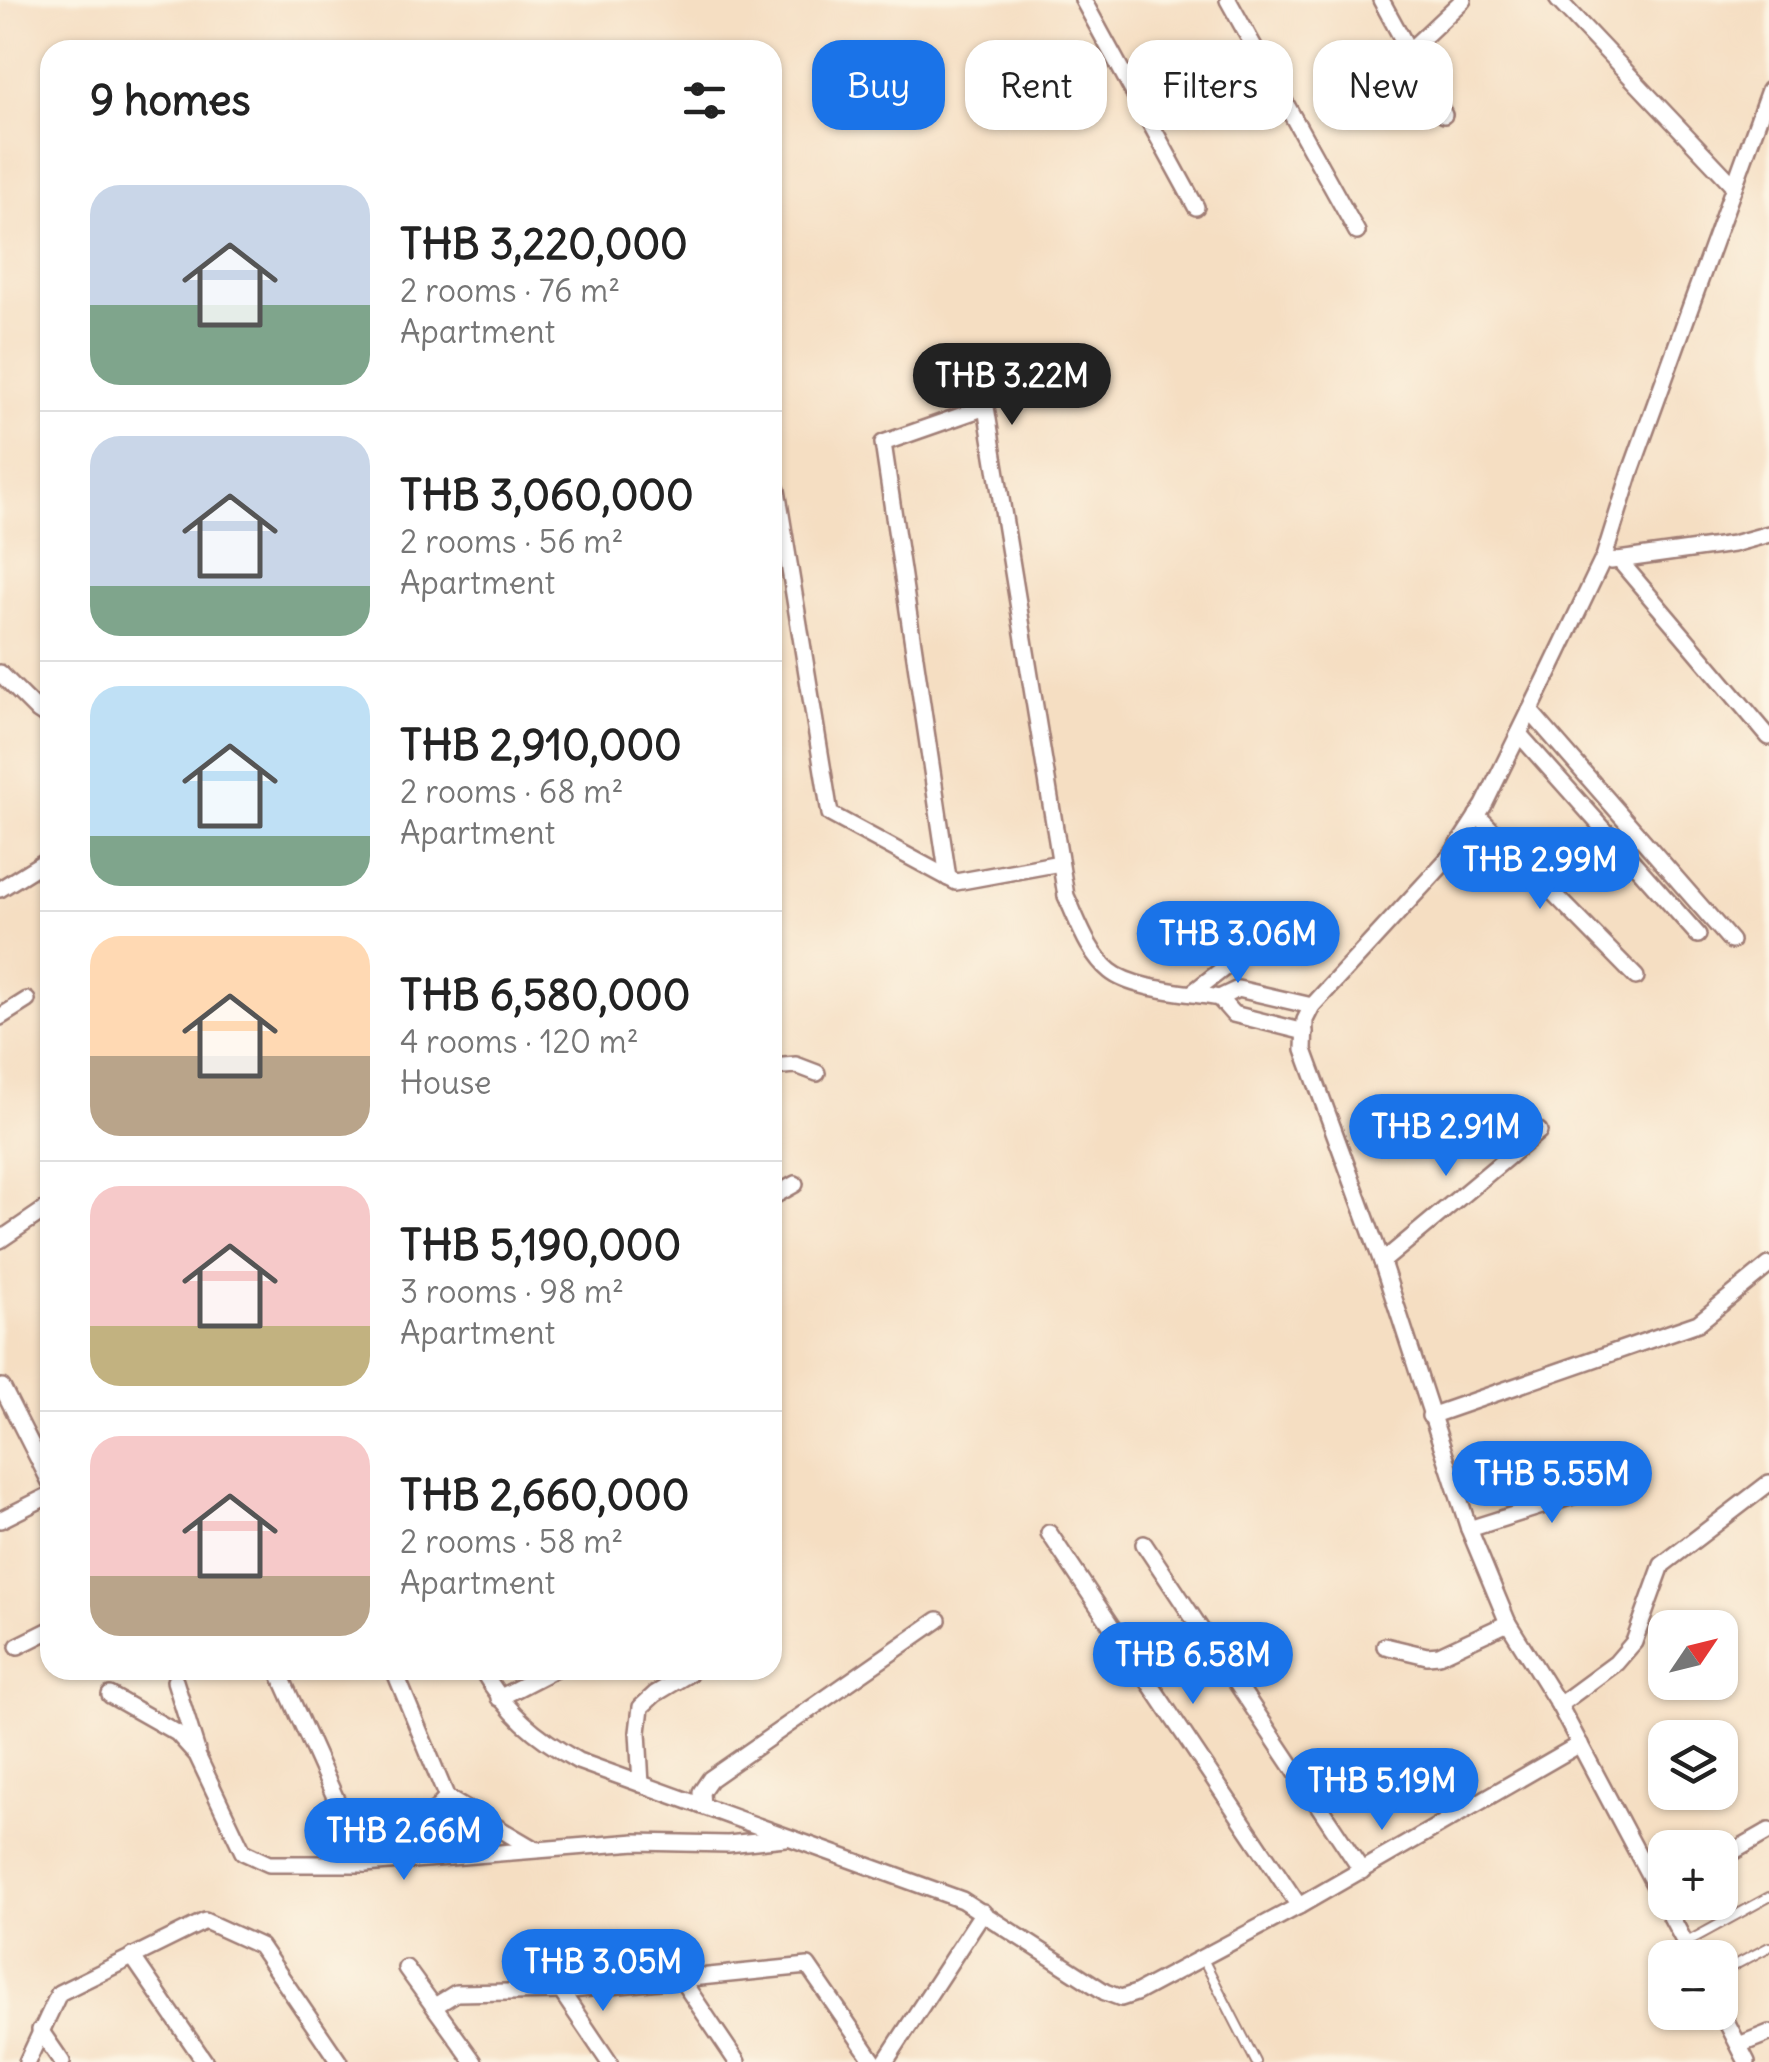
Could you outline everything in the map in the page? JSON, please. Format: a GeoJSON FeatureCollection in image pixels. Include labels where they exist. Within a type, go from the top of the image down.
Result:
{"type":"FeatureCollection","features":[{"type":"Feature","properties":{"kind":"street"},"geometry":{"type":"LineString","coordinates":[[1082,0],[1196,206]]}},
{"type":"Feature","properties":{"kind":"street"},"geometry":{"type":"LineString","coordinates":[[1228,0],[1358,232]]}},
{"type":"Feature","properties":{"kind":"street"},"geometry":{"type":"LineString","coordinates":[[1381,0],[1402,40]]}},
{"type":"Feature","properties":{"kind":"street"},"geometry":{"type":"LineString","coordinates":[[1420,40],[1463,0]]}},
{"type":"Feature","properties":{"kind":"street"},"geometry":{"type":"LineString","coordinates":[[1558,0],[1734,186]]}},
{"type":"Feature","properties":{"kind":"street"},"geometry":{"type":"LineString","coordinates":[[1648,1866],[1559,1705],[1508,1623],[1469,1530],[1382,1262],[1304,1050],[1305,1020],[1312,1006],[1435,876],[1477,816],[1610,561],[1631,470],[1769,90]]}},
{"type":"Feature","properties":{"kind":"street"},"geometry":{"type":"LineString","coordinates":[[948,878],[883,443],[986,408],[1066,896],[1088,945],[1108,970],[1126,981],[1218,998],[1238,990],[1312,1006]]}},
{"type":"Feature","properties":{"kind":"street"},"geometry":{"type":"LineString","coordinates":[[782,521],[830,814],[956,882],[1060,863]]}},
{"type":"Feature","properties":{"kind":"street"},"geometry":{"type":"LineString","coordinates":[[1610,561],[1733,544],[1769,534]]}},
{"type":"Feature","properties":{"kind":"street"},"geometry":{"type":"LineString","coordinates":[[1610,561],[1768,734]]}},
{"type":"Feature","properties":{"kind":"street"},"geometry":{"type":"LineString","coordinates":[[0,672],[40,713]]}},
{"type":"Feature","properties":{"kind":"street"},"geometry":{"type":"LineString","coordinates":[[1530,711],[1731,941]]}},
{"type":"Feature","properties":{"kind":"street"},"geometry":{"type":"LineString","coordinates":[[1519,734],[1698,935]]}},
{"type":"Feature","properties":{"kind":"street"},"geometry":{"type":"LineString","coordinates":[[1477,816],[1636,977]]}},
{"type":"Feature","properties":{"kind":"street"},"geometry":{"type":"LineString","coordinates":[[0,889],[40,864]]}},
{"type":"Feature","properties":{"kind":"street"},"geometry":{"type":"LineString","coordinates":[[1192,993],[1255,944]]}},
{"type":"Feature","properties":{"kind":"street"},"geometry":{"type":"LineString","coordinates":[[1218,998],[1233,1014],[1305,1032]]}},
{"type":"Feature","properties":{"kind":"street"},"geometry":{"type":"LineString","coordinates":[[0,1017],[27,1000]]}},
{"type":"Feature","properties":{"kind":"street"},"geometry":{"type":"LineString","coordinates":[[782,1067],[796,1066],[817,1073]]}},
{"type":"Feature","properties":{"kind":"street"},"geometry":{"type":"LineString","coordinates":[[1382,1262],[1539,1130]]}},
{"type":"Feature","properties":{"kind":"street"},"geometry":{"type":"LineString","coordinates":[[782,1191],[795,1184]]}},
{"type":"Feature","properties":{"kind":"street"},"geometry":{"type":"LineString","coordinates":[[0,1240],[40,1213]]}},
{"type":"Feature","properties":{"kind":"street"},"geometry":{"type":"LineString","coordinates":[[1430,1416],[1698,1323],[1769,1265]]}},
{"type":"Feature","properties":{"kind":"street"},"geometry":{"type":"LineString","coordinates":[[2,1387],[40,1475]]}},
{"type":"Feature","properties":{"kind":"street"},"geometry":{"type":"LineString","coordinates":[[1469,1530],[1624,1480]]}},
{"type":"Feature","properties":{"kind":"street"},"geometry":{"type":"LineString","coordinates":[[1559,1705],[1616,1664],[1634,1642],[1662,1565],[1769,1483]]}},
{"type":"Feature","properties":{"kind":"street"},"geometry":{"type":"LineString","coordinates":[[0,1520],[40,1500]]}},
{"type":"Feature","properties":{"kind":"street"},"geometry":{"type":"LineString","coordinates":[[1049,1533],[1299,1906]]}},
{"type":"Feature","properties":{"kind":"street"},"geometry":{"type":"LineString","coordinates":[[1144,1544],[1362,1871]]}},
{"type":"Feature","properties":{"kind":"street"},"geometry":{"type":"LineString","coordinates":[[702,1806],[701,1792],[710,1780],[938,1620]]}},
{"type":"Feature","properties":{"kind":"street"},"geometry":{"type":"LineString","coordinates":[[1385,1646],[1426,1656],[1439,1654],[1508,1623]]}},
{"type":"Feature","properties":{"kind":"street"},"geometry":{"type":"LineString","coordinates":[[18,1646],[40,1635]]}},
{"type":"Feature","properties":{"kind":"street"},"geometry":{"type":"LineString","coordinates":[[282,1680],[365,1864]]}},
{"type":"Feature","properties":{"kind":"street"},"geometry":{"type":"LineString","coordinates":[[398,1680],[448,1798],[534,1850]]}},
{"type":"Feature","properties":{"kind":"street"},"geometry":{"type":"LineString","coordinates":[[488,1680],[512,1715],[548,1744],[578,1761],[962,1900],[1120,1998],[1203,1959],[1299,1906],[1580,1744]]}},
{"type":"Feature","properties":{"kind":"street"},"geometry":{"type":"LineString","coordinates":[[500,1698],[534,1680]]}},
{"type":"Feature","properties":{"kind":"street"},"geometry":{"type":"LineString","coordinates":[[642,1784],[638,1732],[641,1707],[677,1680]]}},
{"type":"Feature","properties":{"kind":"street"},"geometry":{"type":"LineString","coordinates":[[175,1681],[201,1764],[231,1832],[250,1856],[282,1866],[365,1864],[636,1842],[728,1844],[790,1838]]}},
{"type":"Feature","properties":{"kind":"street"},"geometry":{"type":"LineString","coordinates":[[110,1695],[178,1733],[201,1764]]}},
{"type":"Feature","properties":{"kind":"street"},"geometry":{"type":"LineString","coordinates":[[384,1862],[448,1798]]}},
{"type":"Feature","properties":{"kind":"street"},"geometry":{"type":"LineString","coordinates":[[1738,1849],[1769,1831]]}},
{"type":"Feature","properties":{"kind":"street"},"geometry":{"type":"LineString","coordinates":[[885,2062],[983,1912]]}},
{"type":"Feature","properties":{"kind":"street"},"geometry":{"type":"LineString","coordinates":[[27,2062],[60,1992],[205,1921],[260,1946],[339,2062]]}},
{"type":"Feature","properties":{"kind":"street"},"geometry":{"type":"LineString","coordinates":[[132,1956],[205,2062]]}},
{"type":"Feature","properties":{"kind":"street"},"geometry":{"type":"LineString","coordinates":[[435,2006],[456,1993],[560,1991],[808,1966],[874,2062]]}},
{"type":"Feature","properties":{"kind":"street"},"geometry":{"type":"LineString","coordinates":[[406,1968],[474,2062]]}},
{"type":"Feature","properties":{"kind":"street"},"geometry":{"type":"LineString","coordinates":[[681,1978],[737,2062]]}},
{"type":"Feature","properties":{"kind":"street"},"geometry":{"type":"LineString","coordinates":[[560,1991],[609,2062]]}},
{"type":"Feature","properties":{"kind":"street"},"geometry":{"type":"LineString","coordinates":[[40,2030],[62,2062]]}},
{"type":"Feature","properties":{"kind":"street"},"geometry":{"type":"LineString","coordinates":[[1731,2030],[1748,2062]]}},
{"type":"Feature","properties":{"kind":"street"},"geometry":{"type":"LineString","coordinates":[[1739,2046],[1769,2033]]}},
{"type":"Feature","properties":{"kind":"lane"},"geometry":{"type":"LineString","coordinates":[[1704,1940],[1769,1897]]}},
{"type":"Feature","properties":{"kind":"lane"},"geometry":{"type":"LineString","coordinates":[[1738,1963],[1769,1947]]}},
{"type":"Feature","properties":{"kind":"lane"},"geometry":{"type":"LineString","coordinates":[[1203,1959],[1256,2062]]}}]}
